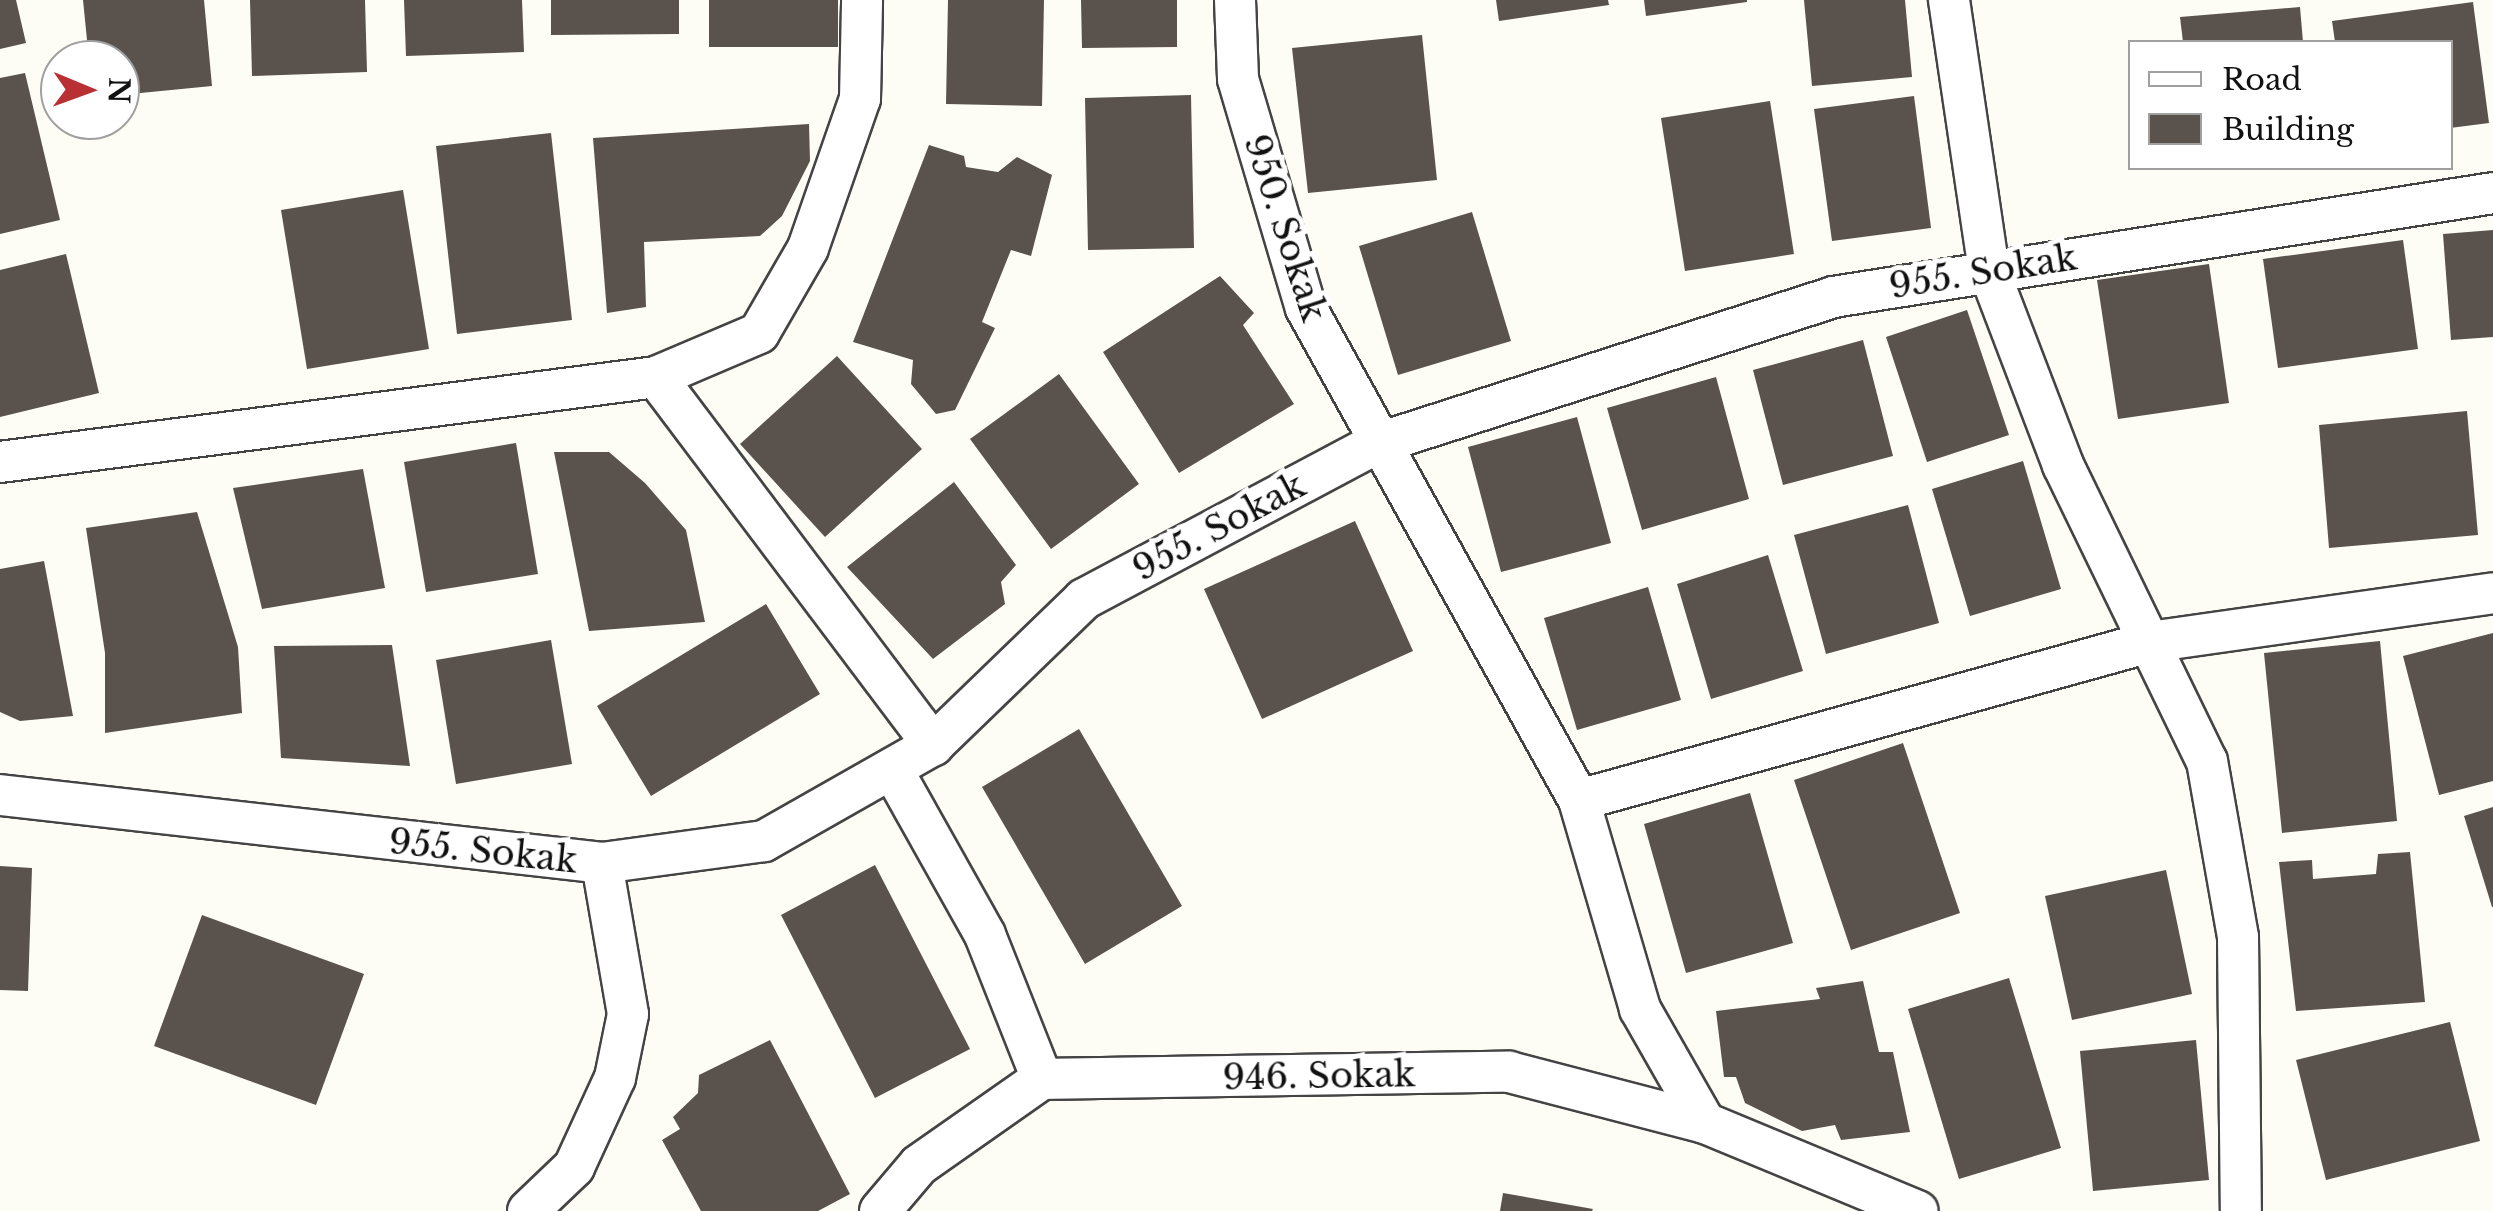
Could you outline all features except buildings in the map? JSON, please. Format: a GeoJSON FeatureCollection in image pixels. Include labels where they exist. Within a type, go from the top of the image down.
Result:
{"type":"FeatureCollection","features":[{"type":"Feature","properties":{"kind":"street"},"geometry":{"type":"LineString","coordinates":[[0,462],[656,377],[758,333],[808,248],[860,99],[862,0]]}},
{"type":"Feature","properties":{"kind":"street","name":"950. Sokak"},"geometry":{"type":"LineString","coordinates":[[1236,0],[1238,78],[1306,308],[1376,444],[1579,800],[1640,1009],[1705,1123]]}},
{"type":"Feature","properties":{"kind":"street"},"geometry":{"type":"LineString","coordinates":[[1949,0],[1989,270],[2063,465],[2207,760],[2238,938],[2240,1211]]}},
{"type":"Feature","properties":{"kind":"street","name":"955. Sokak"},"geometry":{"type":"LineString","coordinates":[[0,795],[602,862],[764,841],[933,746],[1084,599],[1376,444],[1833,296],[2493,193]]}},
{"type":"Feature","properties":{"kind":"street"},"geometry":{"type":"LineString","coordinates":[[656,377],[933,746]]}},
{"type":"Feature","properties":{"kind":"street"},"geometry":{"type":"LineString","coordinates":[[1579,800],[2150,642],[2493,593]]}},
{"type":"Feature","properties":{"kind":"street"},"geometry":{"type":"LineString","coordinates":[[880,1211],[919,1166],[1042,1079],[985,935],[892,769]]}},
{"type":"Feature","properties":{"kind":"street"},"geometry":{"type":"LineString","coordinates":[[528,1211],[574,1167],[616,1078],[628,1014],[602,862]]}},
{"type":"Feature","properties":{"kind":"street","name":"946. Sokak"},"geometry":{"type":"LineString","coordinates":[[1042,1079],[1509,1072],[1705,1123],[1917,1211]]}}]}
